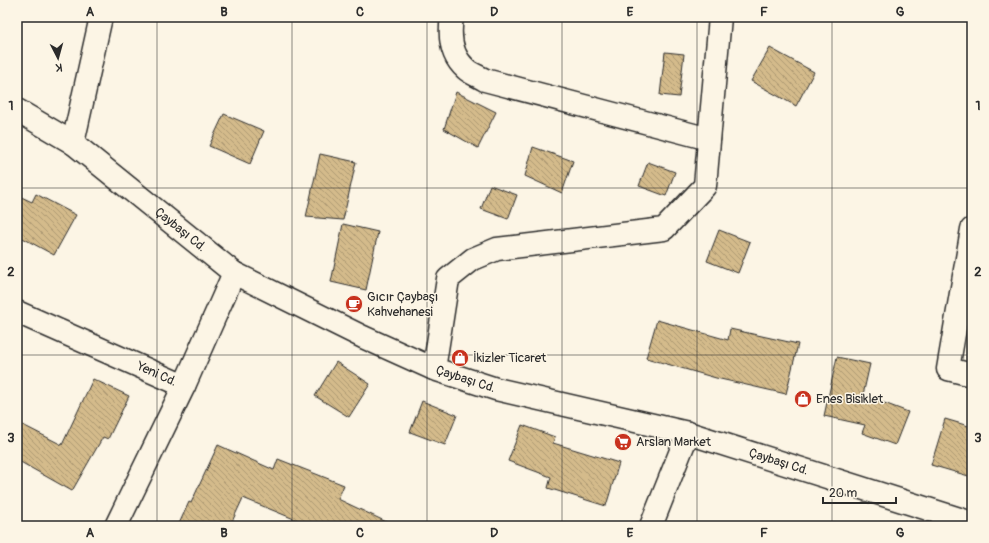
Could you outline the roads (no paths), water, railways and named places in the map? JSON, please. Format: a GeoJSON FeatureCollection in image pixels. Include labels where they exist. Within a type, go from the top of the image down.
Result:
{"type":"FeatureCollection","features":[{"type":"Feature","properties":{"kind":"street"},"geometry":{"type":"LineString","coordinates":[[73,143],[102,17]]}},
{"type":"Feature","properties":{"kind":"street"},"geometry":{"type":"LineString","coordinates":[[452,17],[451,42],[457,58],[466,69],[485,80],[709,139]]}},
{"type":"Feature","properties":{"kind":"street"},"geometry":{"type":"LineString","coordinates":[[434,369],[448,279],[473,259],[497,249],[664,229],[705,186],[720,17]]}},
{"type":"Feature","properties":{"kind":"street","name":"Çaybaşı Cd."},"geometry":{"type":"LineString","coordinates":[[17,110],[73,143],[234,273],[363,337],[434,369],[496,389],[688,433],[972,523]]}},
{"type":"Feature","properties":{"kind":"street"},"geometry":{"type":"LineString","coordinates":[[972,229],[948,369],[972,375]]}},
{"type":"Feature","properties":{"kind":"street","name":"Yeni Cd."},"geometry":{"type":"LineString","coordinates":[[17,312],[184,386],[234,273]]}},
{"type":"Feature","properties":{"kind":"street"},"geometry":{"type":"LineString","coordinates":[[116,526],[184,386]]}},
{"type":"Feature","properties":{"kind":"street"},"geometry":{"type":"LineString","coordinates":[[651,526],[688,433]]}},
{"type":"Feature","properties":{"kind":"place","name":"Gıcır Çaybaşı Kahvehanesi"},"geometry":{"type":"Point","coordinates":[354,304]}},
{"type":"Feature","properties":{"kind":"place","name":"İkizler Ticaret"},"geometry":{"type":"Point","coordinates":[460,358]}},
{"type":"Feature","properties":{"kind":"place","name":"Enes Bisiklet"},"geometry":{"type":"Point","coordinates":[803,399]}},
{"type":"Feature","properties":{"kind":"place","name":"Arslan Market"},"geometry":{"type":"Point","coordinates":[623,442]}}]}
